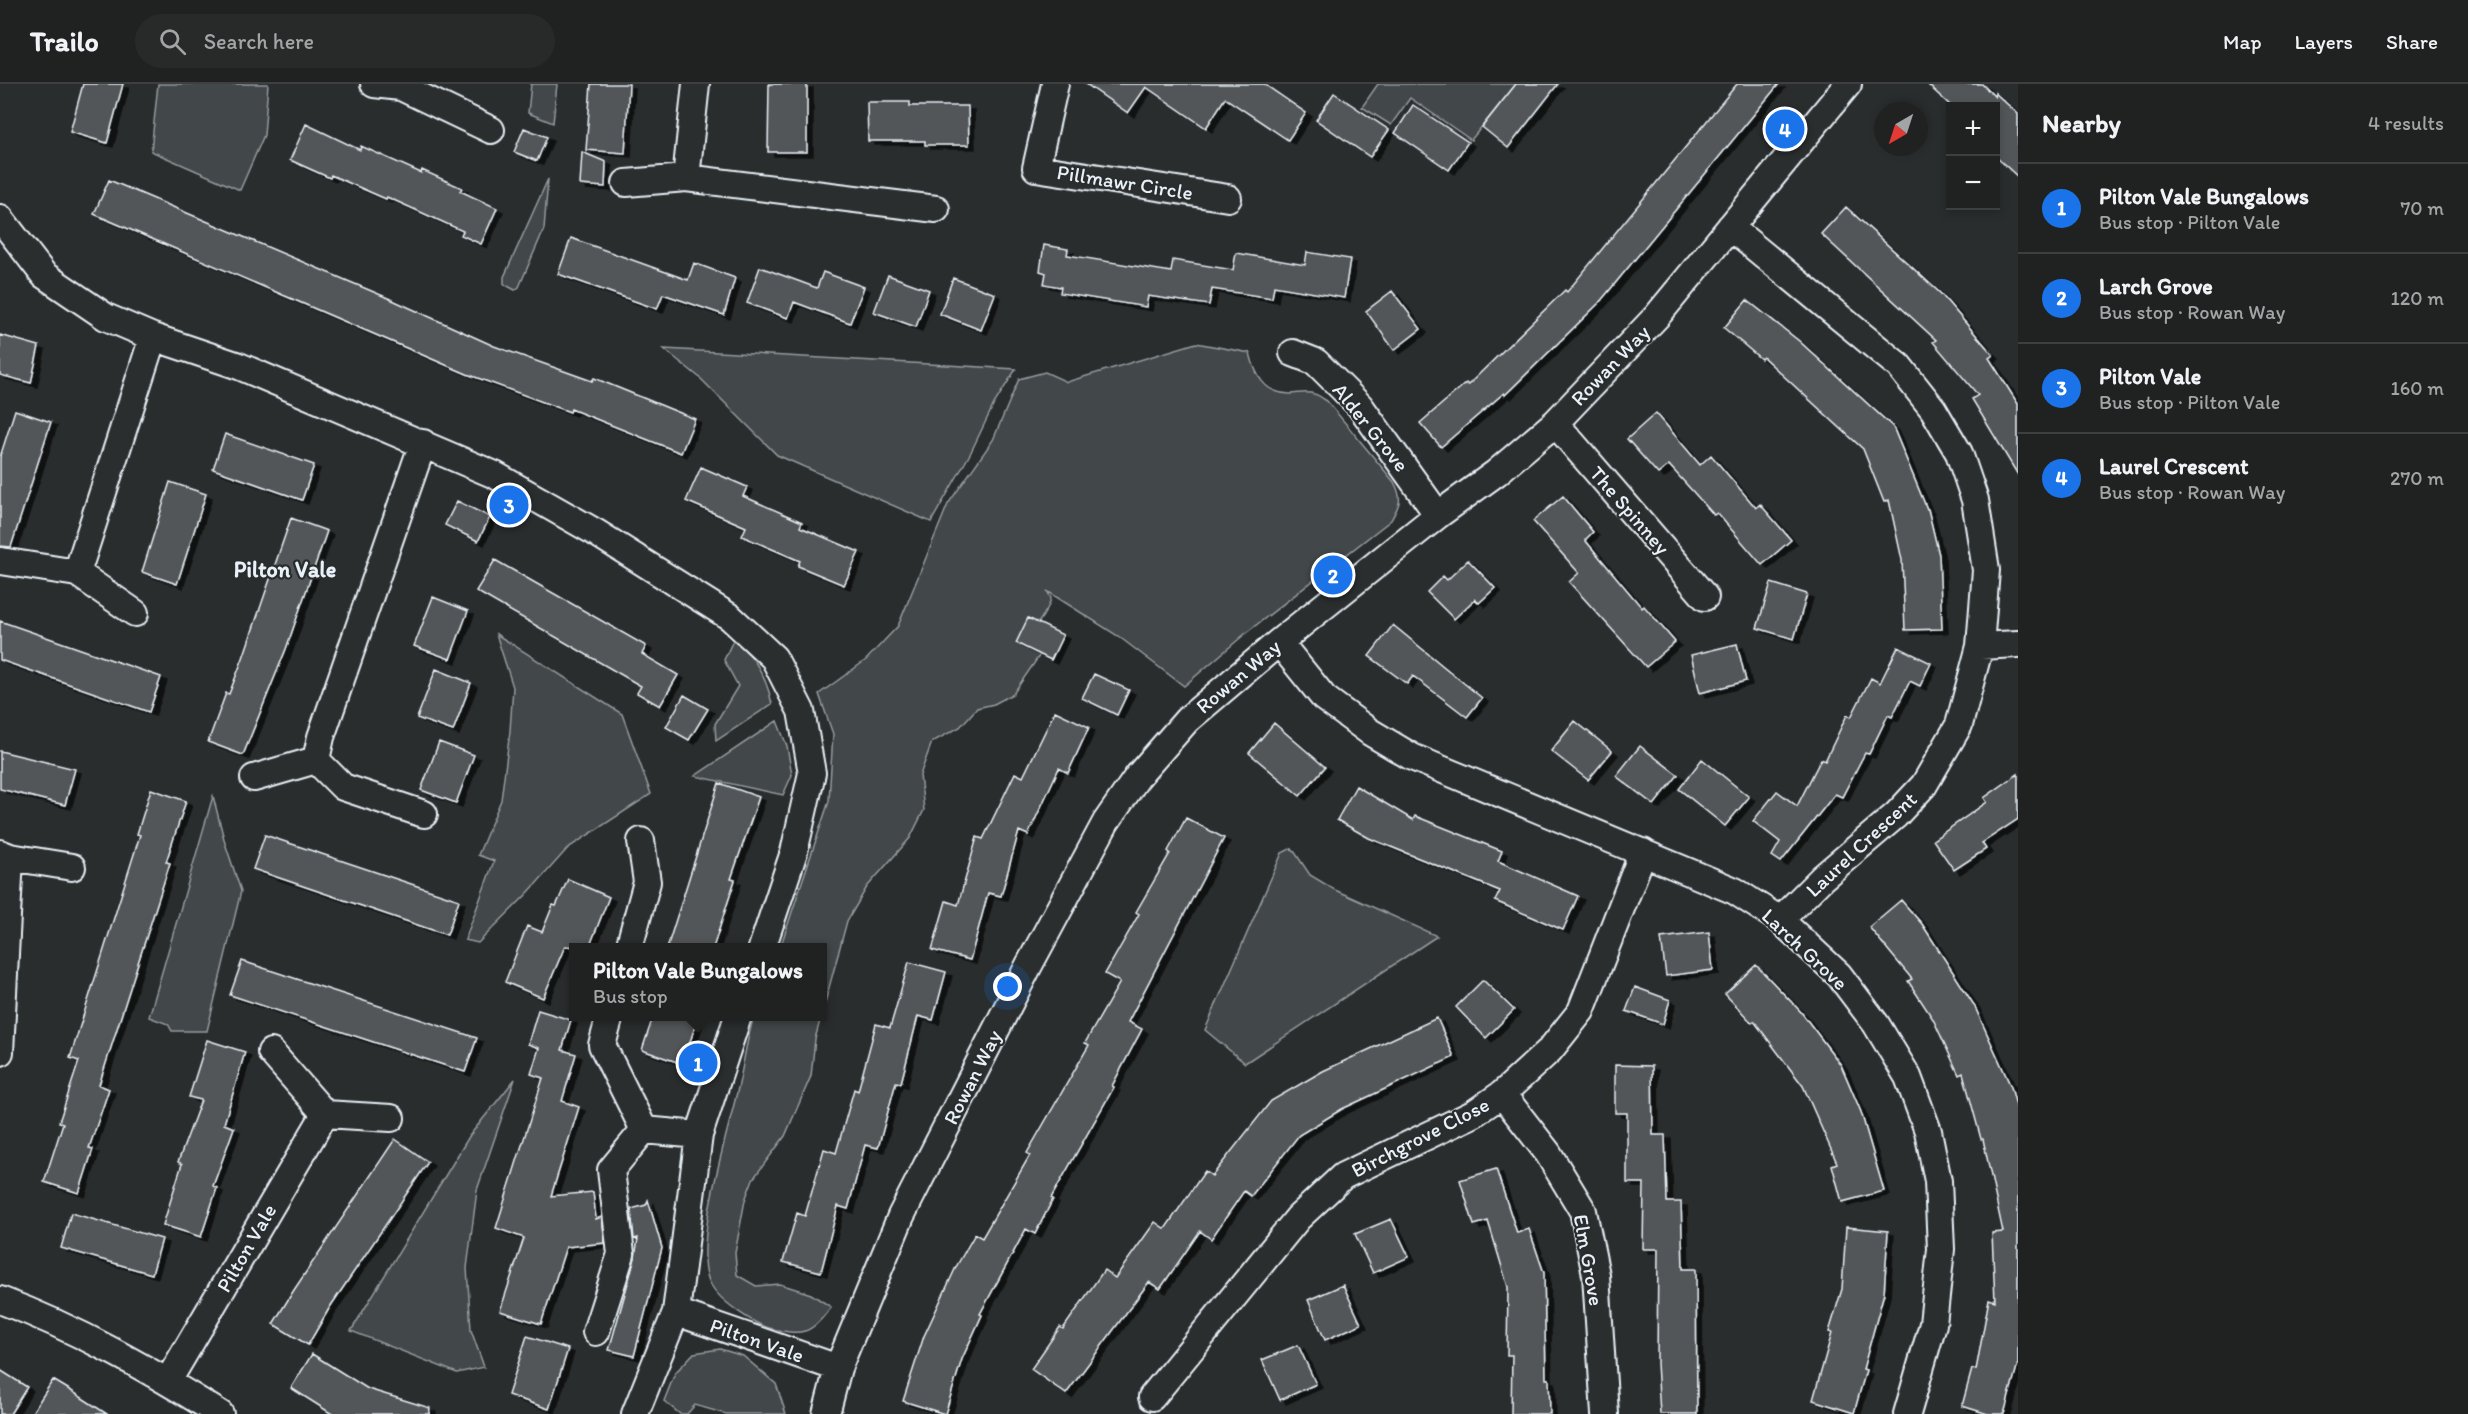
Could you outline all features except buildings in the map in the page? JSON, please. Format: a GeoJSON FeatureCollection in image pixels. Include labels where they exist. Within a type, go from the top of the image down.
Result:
{"type":"FeatureCollection","features":[{"type":"Feature","properties":{"kind":"street"},"geometry":{"type":"LineString","coordinates":[[374,84],[401,86],[491,130]]}},
{"type":"Feature","properties":{"kind":"street"},"geometry":{"type":"LineString","coordinates":[[686,177],[696,84]]}},
{"type":"Feature","properties":{"kind":"street","name":"Pillmawr Circle"},"geometry":{"type":"LineString","coordinates":[[1055,84],[1036,168],[1228,198]]}},
{"type":"Feature","properties":{"kind":"street","name":"Rowan Way"},"geometry":{"type":"LineString","coordinates":[[826,1414],[838,1368],[901,1216],[1028,967],[1106,822],[1138,776],[1187,720],[1278,642],[1496,472],[1555,423],[1657,316],[1848,84]]}},
{"type":"Feature","properties":{"kind":"street"},"geometry":{"type":"LineString","coordinates":[[626,183],[686,177],[936,209]]}},
{"type":"Feature","properties":{"kind":"street"},"geometry":{"type":"LineString","coordinates":[[0,218],[44,275],[106,317],[153,337],[239,366],[423,442],[495,475],[595,532],[730,617],[774,658],[801,711],[812,772],[794,852],[764,943]]}},
{"type":"Feature","properties":{"kind":"street","name":"Laurel Crescent"},"geometry":{"type":"LineString","coordinates":[[1730,226],[1899,366],[1933,409],[1959,453],[1975,500],[1986,570],[1980,646],[1959,725],[1924,785],[1896,815],[1822,878],[1780,920]]}},
{"type":"Feature","properties":{"kind":"street"},"geometry":{"type":"LineString","coordinates":[[77,573],[153,337]]}},
{"type":"Feature","properties":{"kind":"street","name":"Alder Grove"},"geometry":{"type":"LineString","coordinates":[[1293,352],[1316,362],[1360,406],[1438,515]]}},
{"type":"Feature","properties":{"kind":"street","name":"The Spinney"},"geometry":{"type":"LineString","coordinates":[[1555,423],[1705,597]]}},
{"type":"Feature","properties":{"kind":"street"},"geometry":{"type":"LineString","coordinates":[[316,760],[321,737],[423,442]]}},
{"type":"Feature","properties":{"kind":"street"},"geometry":{"type":"LineString","coordinates":[[1,561],[77,573],[135,613]]}},
{"type":"Feature","properties":{"kind":"street","name":"Larch Grove"},"geometry":{"type":"LineString","coordinates":[[1278,642],[1324,698],[1378,737],[1412,757],[1735,891],[1780,920],[1839,975],[1876,1024],[1908,1077],[1928,1131],[1938,1181],[1941,1249],[1933,1324],[1907,1414]]}},
{"type":"Feature","properties":{"kind":"street"},"geometry":{"type":"LineString","coordinates":[[1980,646],[2018,644]]}},
{"type":"Feature","properties":{"kind":"street"},"geometry":{"type":"LineString","coordinates":[[254,778],[316,760]]}},
{"type":"Feature","properties":{"kind":"street"},"geometry":{"type":"LineString","coordinates":[[316,760],[343,787],[423,814]]}},
{"type":"Feature","properties":{"kind":"street"},"geometry":{"type":"LineString","coordinates":[[630,943],[647,882],[641,841]]}},
{"type":"Feature","properties":{"kind":"street","name":"Birchgrove Close"},"geometry":{"type":"LineString","coordinates":[[1152,1397],[1298,1218],[1343,1176],[1473,1114],[1503,1094],[1550,1050],[1581,1011],[1643,852]]}},
{"type":"Feature","properties":{"kind":"street"},"geometry":{"type":"LineString","coordinates":[[0,1052],[5,855],[72,867]]}},
{"type":"Feature","properties":{"kind":"street"},"geometry":{"type":"LineString","coordinates":[[609,1021],[602,1045],[644,1130]]}},
{"type":"Feature","properties":{"kind":"street"},"geometry":{"type":"LineString","coordinates":[[635,1414],[676,1312],[699,1135],[737,1021]]}},
{"type":"Feature","properties":{"kind":"street"},"geometry":{"type":"LineString","coordinates":[[271,1052],[325,1114],[391,1118]]}},
{"type":"Feature","properties":{"kind":"street","name":"Elm Grove"},"geometry":{"type":"LineString","coordinates":[[1503,1094],[1548,1153],[1583,1211],[1596,1275],[1605,1414]]}},
{"type":"Feature","properties":{"kind":"street","name":"Pilton Vale"},"geometry":{"type":"LineString","coordinates":[[168,1381],[325,1114]]}},
{"type":"Feature","properties":{"kind":"street"},"geometry":{"type":"LineString","coordinates":[[644,1130],[699,1135]]}},
{"type":"Feature","properties":{"kind":"street"},"geometry":{"type":"LineString","coordinates":[[596,1332],[621,1254],[611,1170],[644,1130]]}},
{"type":"Feature","properties":{"kind":"street"},"geometry":{"type":"LineString","coordinates":[[0,1300],[102,1345],[168,1381],[220,1414]]}},
{"type":"Feature","properties":{"kind":"street","name":"Pilton Vale"},"geometry":{"type":"LineString","coordinates":[[676,1312],[838,1368]]}},
{"type":"Feature","properties":{"kind":"shaded area"},"geometry":{"type":"Polygon","coordinates":[[[158,84],[268,84],[264,135],[240,190],[151,151],[158,84]]]}},
{"type":"Feature","properties":{"kind":"shaded area"},"geometry":{"type":"Polygon","coordinates":[[[531,84],[557,84],[553,123],[528,113],[531,84]]]}},
{"type":"Feature","properties":{"kind":"shaded area"},"geometry":{"type":"Polygon","coordinates":[[[1378,84],[1516,84],[1471,140],[1410,98],[1391,125],[1362,107],[1378,84]]]}},
{"type":"Feature","properties":{"kind":"shaded area"},"geometry":{"type":"Polygon","coordinates":[[[548,179],[544,229],[519,287],[515,290],[504,284],[504,277],[548,179]]]}},
{"type":"Feature","properties":{"kind":"shaded area"},"geometry":{"type":"Polygon","coordinates":[[[1196,343],[1250,353],[1258,375],[1273,391],[1290,394],[1311,393],[1327,401],[1394,482],[1399,493],[1397,510],[1391,520],[1246,633],[1184,686],[1118,636],[1047,591],[1051,598],[1050,602],[1037,626],[1046,646],[1013,694],[994,704],[977,708],[960,727],[932,742],[920,775],[924,810],[910,838],[867,887],[847,921],[827,995],[827,943],[782,943],[829,801],[833,734],[819,694],[866,660],[898,626],[948,504],[993,440],[1019,379],[1045,372],[1067,382],[1196,343]]]}},
{"type":"Feature","properties":{"kind":"shaded area"},"geometry":{"type":"Polygon","coordinates":[[[664,349],[1016,369],[994,404],[970,454],[931,522],[777,455],[699,377],[664,349]]]}},
{"type":"Feature","properties":{"kind":"shaded area"},"geometry":{"type":"Polygon","coordinates":[[[496,634],[622,714],[651,794],[568,848],[527,894],[478,943],[465,940],[494,861],[478,855],[501,800],[513,687],[496,634]]]}},
{"type":"Feature","properties":{"kind":"shaded area"},"geometry":{"type":"Polygon","coordinates":[[[734,638],[759,668],[772,704],[716,741],[715,724],[738,686],[724,660],[734,638]]]}},
{"type":"Feature","properties":{"kind":"shaded area"},"geometry":{"type":"Polygon","coordinates":[[[777,721],[787,746],[792,775],[783,795],[695,776],[777,721]]]}},
{"type":"Feature","properties":{"kind":"shaded area"},"geometry":{"type":"Polygon","coordinates":[[[213,796],[241,891],[207,1031],[172,1031],[168,1024],[149,1017],[213,796]]]}},
{"type":"Feature","properties":{"kind":"shaded area"},"geometry":{"type":"Polygon","coordinates":[[[1292,848],[1310,875],[1335,890],[1437,936],[1245,1063],[1205,1030],[1282,853],[1292,848]]]}},
{"type":"Feature","properties":{"kind":"shaded area"},"geometry":{"type":"Polygon","coordinates":[[[753,1021],[820,1021],[815,1039],[811,1076],[785,1136],[753,1179],[745,1200],[735,1253],[737,1275],[756,1286],[780,1284],[811,1294],[831,1307],[817,1323],[805,1331],[790,1332],[769,1328],[737,1311],[715,1291],[706,1268],[705,1245],[713,1189],[753,1021]]]}},
{"type":"Feature","properties":{"kind":"shaded area"},"geometry":{"type":"Polygon","coordinates":[[[515,1079],[477,1190],[467,1268],[471,1330],[484,1367],[457,1373],[351,1331],[470,1135],[515,1079]]]}},
{"type":"Feature","properties":{"kind":"shaded area"},"geometry":{"type":"Polygon","coordinates":[[[720,1349],[743,1356],[776,1384],[786,1414],[726,1414],[695,1405],[687,1414],[680,1414],[664,1401],[675,1373],[694,1353],[720,1349]]]}},
{"type":"Feature","properties":{"kind":"place","name":"Laurel Crescent"},"geometry":{"type":"Point","coordinates":[1785,129]}},
{"type":"Feature","properties":{"kind":"place","name":"Pilton Vale"},"geometry":{"type":"Point","coordinates":[509,505]}},
{"type":"Feature","properties":{"kind":"place","name":"Larch Grove"},"geometry":{"type":"Point","coordinates":[1333,575]}},
{"type":"Feature","properties":{"kind":"place","name":"Pilton Vale Bungalows"},"geometry":{"type":"Point","coordinates":[698,1063]}},
{"type":"Feature","properties":{"kind":"district","name":"Pilton Vale"},"geometry":{"type":"Point","coordinates":[285,569]}}]}
